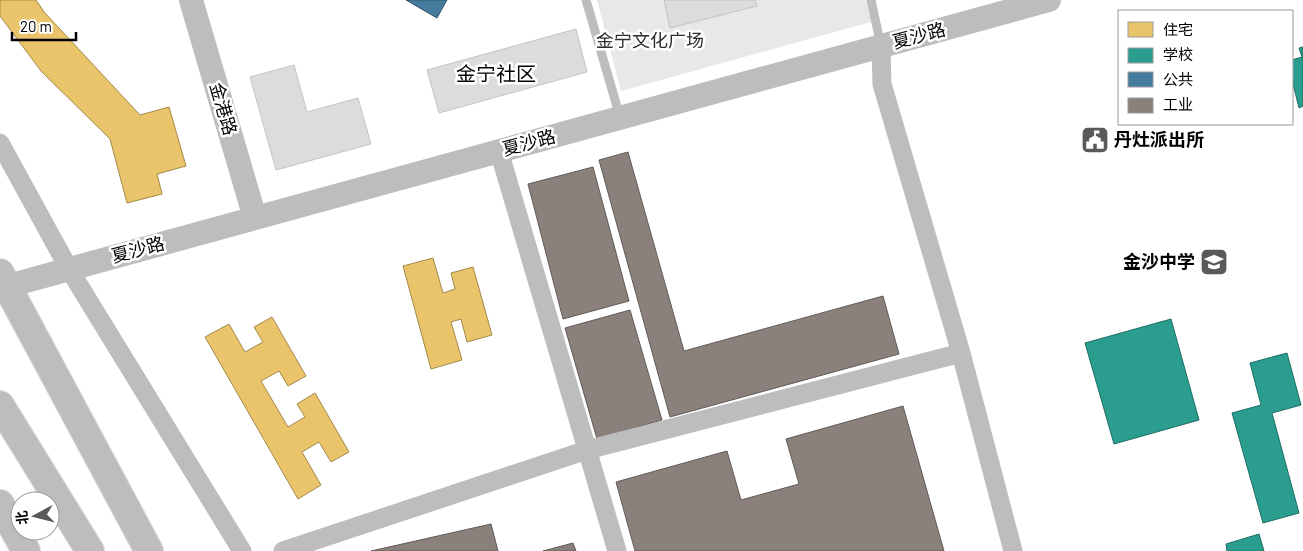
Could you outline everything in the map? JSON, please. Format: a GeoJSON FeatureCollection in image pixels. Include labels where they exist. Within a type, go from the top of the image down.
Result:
{"type":"FeatureCollection","features":[{"type":"Feature","properties":{"kind":"main road"},"geometry":{"type":"LineString","coordinates":[[4,280],[149,551]]}},
{"type":"Feature","properties":{"kind":"main road"},"geometry":{"type":"LineString","coordinates":[[0,405],[90,551]]}},
{"type":"Feature","properties":{"kind":"main road"},"geometry":{"type":"LineString","coordinates":[[0,504],[26,551]]}},
{"type":"Feature","properties":{"kind":"street","name":"金港路"},"geometry":{"type":"LineString","coordinates":[[191,0],[255,218]]}},
{"type":"Feature","properties":{"kind":"street","name":"夏沙路"},"geometry":{"type":"LineString","coordinates":[[4,280],[69,269],[1050,0]]}},
{"type":"Feature","properties":{"kind":"street"},"geometry":{"type":"LineString","coordinates":[[881,46],[882,84],[961,353],[1013,551]]}},
{"type":"Feature","properties":{"kind":"street"},"geometry":{"type":"LineString","coordinates":[[0,143],[69,269],[242,551]]}},
{"type":"Feature","properties":{"kind":"street"},"geometry":{"type":"LineString","coordinates":[[499,151],[617,551]]}},
{"type":"Feature","properties":{"kind":"street"},"geometry":{"type":"LineString","coordinates":[[283,551],[587,450],[961,353]]}},
{"type":"Feature","properties":{"kind":"lane"},"geometry":{"type":"LineString","coordinates":[[586,0],[621,118]]}},
{"type":"Feature","properties":{"kind":"lane"},"geometry":{"type":"LineString","coordinates":[[871,0],[881,46]]}},
{"type":"Feature","properties":{"kind":"green space","name":"金宁文化广场"},"geometry":{"type":"Polygon","coordinates":[[[597,0],[866,0],[871,22],[621,91],[597,0]]]}},
{"type":"Feature","properties":{"kind":"building: 住宅"},"geometry":{"type":"Polygon","coordinates":[[[0,0],[36,0],[45,13],[140,115],[169,107],[186,166],[157,174],[162,194],[127,203],[110,139],[41,71],[0,16],[0,0]]]}},
{"type":"Feature","properties":{"kind":"building: 住宅"},"geometry":{"type":"Polygon","coordinates":[[[433,258],[443,293],[455,289],[451,273],[473,267],[492,335],[467,342],[461,319],[451,322],[462,360],[431,369],[403,266],[433,258]]]}},
{"type":"Feature","properties":{"kind":"building: 住宅"},"geometry":{"type":"Polygon","coordinates":[[[272,317],[306,376],[288,386],[279,371],[261,381],[288,427],[305,417],[297,404],[315,393],[349,452],[331,462],[319,442],[302,452],[321,485],[298,499],[205,337],[229,324],[245,352],[263,342],[254,327],[272,317]]]}},
{"type":"Feature","properties":{"kind":"building: 学校"},"geometry":{"type":"Polygon","coordinates":[[[1303,47],[1303,106],[1299,108],[1293,84],[1293,60],[1302,57],[1299,48],[1303,47]]]}},
{"type":"Feature","properties":{"kind":"building: 学校"},"geometry":{"type":"Polygon","coordinates":[[[1171,319],[1199,420],[1114,444],[1085,343],[1171,319]]]}},
{"type":"Feature","properties":{"kind":"building: 学校"},"geometry":{"type":"Polygon","coordinates":[[[1287,353],[1301,405],[1272,413],[1299,513],[1263,523],[1232,413],[1261,405],[1250,363],[1287,353]]]}},
{"type":"Feature","properties":{"kind":"building: 学校"},"geometry":{"type":"Polygon","coordinates":[[[1259,534],[1264,551],[1227,551],[1226,544],[1259,534]]]}},
{"type":"Feature","properties":{"kind":"building: 公共"},"geometry":{"type":"Polygon","coordinates":[[[406,0],[447,0],[437,18],[406,0]]]}},
{"type":"Feature","properties":{"kind":"building: 工业"},"geometry":{"type":"Polygon","coordinates":[[[628,152],[684,351],[883,296],[899,354],[670,417],[599,160],[628,152]]]}},
{"type":"Feature","properties":{"kind":"building: 工业"},"geometry":{"type":"Polygon","coordinates":[[[593,167],[629,301],[563,319],[528,184],[593,167]]]}},
{"type":"Feature","properties":{"kind":"building: 工业"},"geometry":{"type":"Polygon","coordinates":[[[630,310],[662,420],[597,439],[565,328],[630,310]]]}},
{"type":"Feature","properties":{"kind":"building: 工业"},"geometry":{"type":"Polygon","coordinates":[[[903,406],[944,551],[635,551],[616,482],[727,451],[741,500],[799,484],[786,439],[903,406]]]}},
{"type":"Feature","properties":{"kind":"building: 工业"},"geometry":{"type":"Polygon","coordinates":[[[491,524],[498,551],[371,551],[491,524]]]}},
{"type":"Feature","properties":{"kind":"building: 工业"},"geometry":{"type":"Polygon","coordinates":[[[573,543],[576,551],[543,551],[573,543]]]}},
{"type":"Feature","properties":{"kind":"building: 其他"},"geometry":{"type":"Polygon","coordinates":[[[664,0],[755,0],[757,6],[670,28],[664,0]]]}},
{"type":"Feature","properties":{"kind":"building: 其他"},"geometry":{"type":"Polygon","coordinates":[[[576,29],[587,72],[439,113],[427,70],[576,29]]]}},
{"type":"Feature","properties":{"kind":"building: 其他"},"geometry":{"type":"Polygon","coordinates":[[[294,65],[307,112],[358,98],[371,144],[276,170],[250,77],[294,65]]]}},
{"type":"Feature","properties":{"kind":"place","name":"丹灶派出所"},"geometry":{"type":"Point","coordinates":[1095,140]}},
{"type":"Feature","properties":{"kind":"place","name":"金沙中学"},"geometry":{"type":"Point","coordinates":[1214,262]}},
{"type":"Feature","properties":{"kind":"district","name":"金宁社区"},"geometry":{"type":"Point","coordinates":[496,74]}}]}
